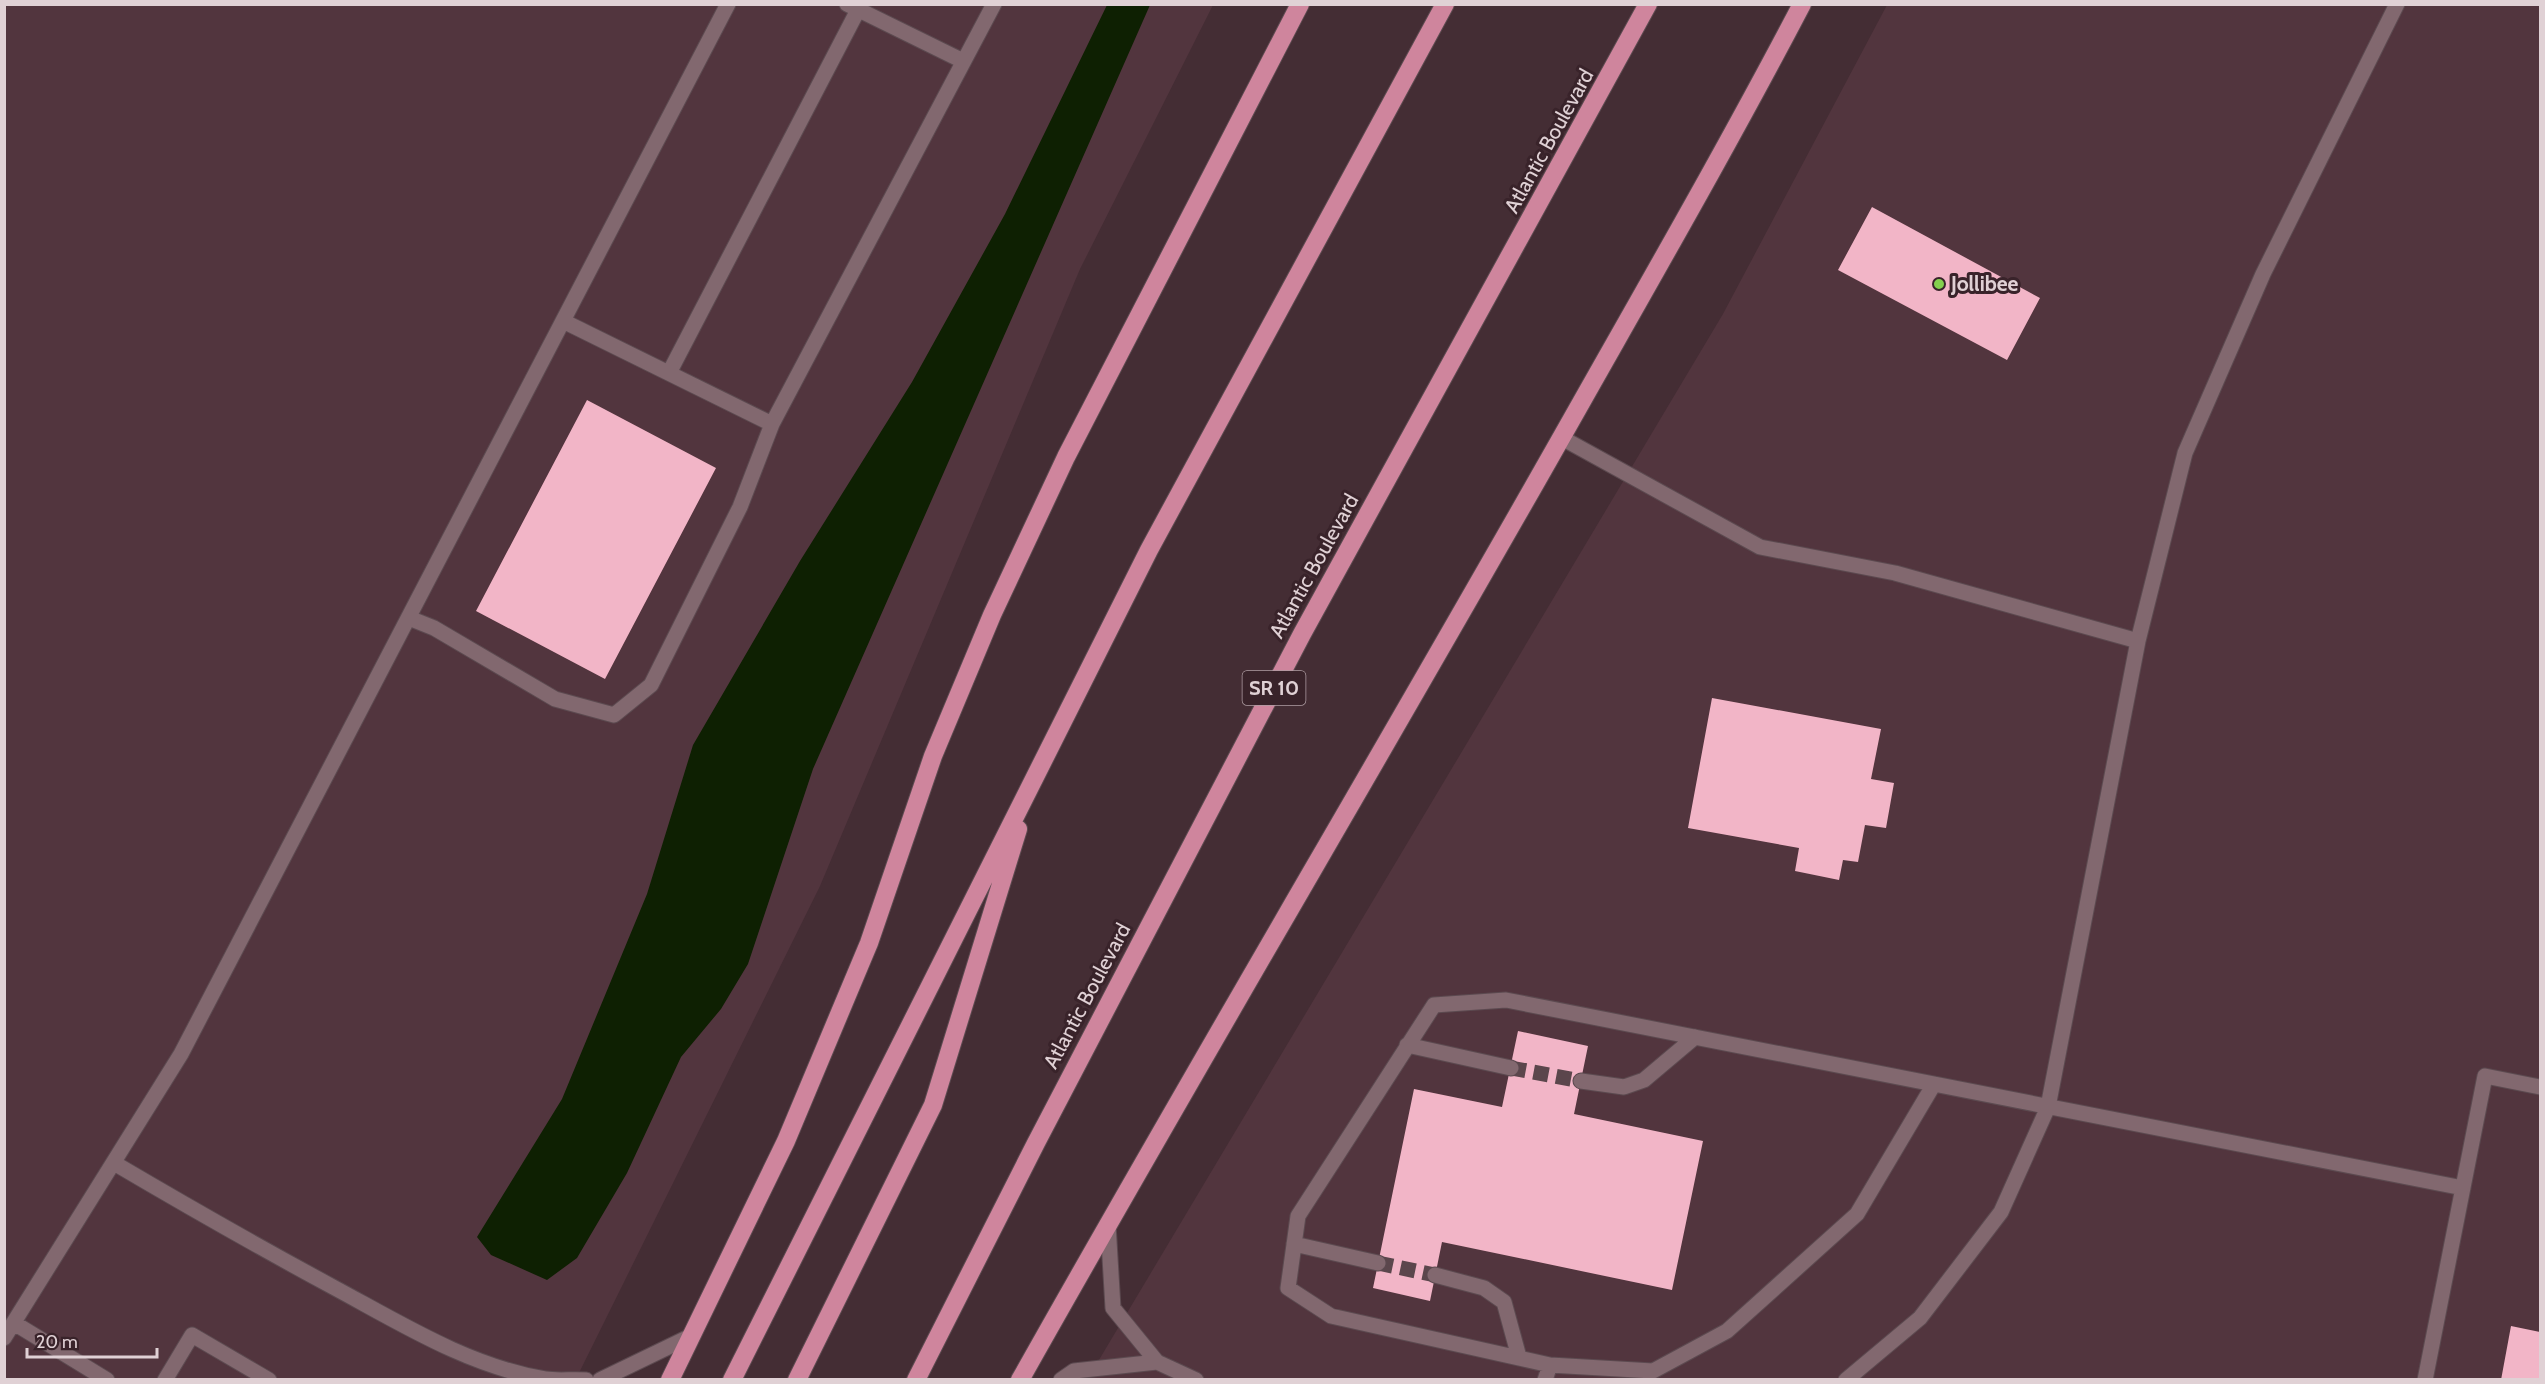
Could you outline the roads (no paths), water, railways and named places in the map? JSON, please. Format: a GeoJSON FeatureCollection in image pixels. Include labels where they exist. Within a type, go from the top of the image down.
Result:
{"type":"FeatureCollection","features":[{"type":"Feature","properties":{"kind":"highway"},"geometry":{"type":"LineString","coordinates":[[670,1380],[786,1141],[869,943],[933,756],[992,615],[1066,457],[1300,4]]}},
{"type":"Feature","properties":{"kind":"highway"},"geometry":{"type":"LineString","coordinates":[[732,1380],[1149,550],[1445,4]]}},
{"type":"Feature","properties":{"kind":"highway","name":"Atlantic Boulevard"},"geometry":{"type":"LineString","coordinates":[[916,1380],[1036,1143],[1302,634],[1648,4]]}},
{"type":"Feature","properties":{"kind":"highway"},"geometry":{"type":"LineString","coordinates":[[1020,1380],[1562,438],[1749,106],[1802,4]]}},
{"type":"Feature","properties":{"kind":"highway"},"geometry":{"type":"LineString","coordinates":[[797,1380],[933,1105],[1032,781]]}},
{"type":"Feature","properties":{"kind":"street"},"geometry":{"type":"LineString","coordinates":[[4,1338],[181,1054],[729,4]]}},
{"type":"Feature","properties":{"kind":"street"},"geometry":{"type":"LineString","coordinates":[[409,618],[434,628],[555,699],[614,715],[651,685],[740,507],[772,424],[994,4]]}},
{"type":"Feature","properties":{"kind":"street"},"geometry":{"type":"LineString","coordinates":[[1846,1380],[1920,1317],[2001,1212],[2048,1107],[2138,641],[2185,453],[2263,274],[2397,4]]}},
{"type":"Feature","properties":{"kind":"street"},"geometry":{"type":"LineString","coordinates":[[669,373],[853,7],[963,61]]}},
{"type":"Feature","properties":{"kind":"street"},"geometry":{"type":"LineString","coordinates":[[563,321],[772,424]]}},
{"type":"Feature","properties":{"kind":"street"},"geometry":{"type":"LineString","coordinates":[[1562,438],[1760,547],[1895,573],[2138,641]]}},
{"type":"Feature","properties":{"kind":"street"},"geometry":{"type":"LineString","coordinates":[[1934,1084],[1857,1214],[1727,1331],[1653,1371],[1547,1372],[1518,1357],[1331,1316],[1288,1288],[1298,1216],[1434,1005],[1506,1000],[1695,1038],[1934,1084],[2463,1188]]}},
{"type":"Feature","properties":{"kind":"street"},"geometry":{"type":"LineString","coordinates":[[1581,1081],[1624,1087],[1644,1080],[1695,1038]]}},
{"type":"Feature","properties":{"kind":"street"},"geometry":{"type":"LineString","coordinates":[[1407,1045],[1511,1068]]}},
{"type":"Feature","properties":{"kind":"street"},"geometry":{"type":"LineString","coordinates":[[2425,1380],[2485,1076],[2541,1087]]}},
{"type":"Feature","properties":{"kind":"street"},"geometry":{"type":"LineString","coordinates":[[114,1164],[230,1231],[429,1339],[511,1372],[547,1379],[586,1380]]}},
{"type":"Feature","properties":{"kind":"street"},"geometry":{"type":"LineString","coordinates":[[1108,1224],[1113,1308],[1156,1362],[1196,1380]]}},
{"type":"Feature","properties":{"kind":"street"},"geometry":{"type":"LineString","coordinates":[[1294,1244],[1378,1263]]}},
{"type":"Feature","properties":{"kind":"street"},"geometry":{"type":"LineString","coordinates":[[1436,1275],[1484,1288],[1504,1302],[1518,1357]]}},
{"type":"Feature","properties":{"kind":"street"},"geometry":{"type":"LineString","coordinates":[[14,1323],[107,1380]]}},
{"type":"Feature","properties":{"kind":"street"},"geometry":{"type":"LineString","coordinates":[[165,1380],[192,1335],[269,1380]]}},
{"type":"Feature","properties":{"kind":"street"},"geometry":{"type":"LineString","coordinates":[[600,1380],[689,1337]]}},
{"type":"Feature","properties":{"kind":"street"},"geometry":{"type":"LineString","coordinates":[[1061,1380],[1074,1371],[1156,1362]]}},
{"type":"Feature","properties":{"kind":"tunnel"},"geometry":{"type":"LineString","coordinates":[[1511,1068],[1581,1081]]}},
{"type":"Feature","properties":{"kind":"tunnel"},"geometry":{"type":"LineString","coordinates":[[1378,1263],[1435,1275]]}},
{"type":"Feature","properties":{"kind":"place","name":"Jollibee"},"geometry":{"type":"Point","coordinates":[1939,284]}}]}
